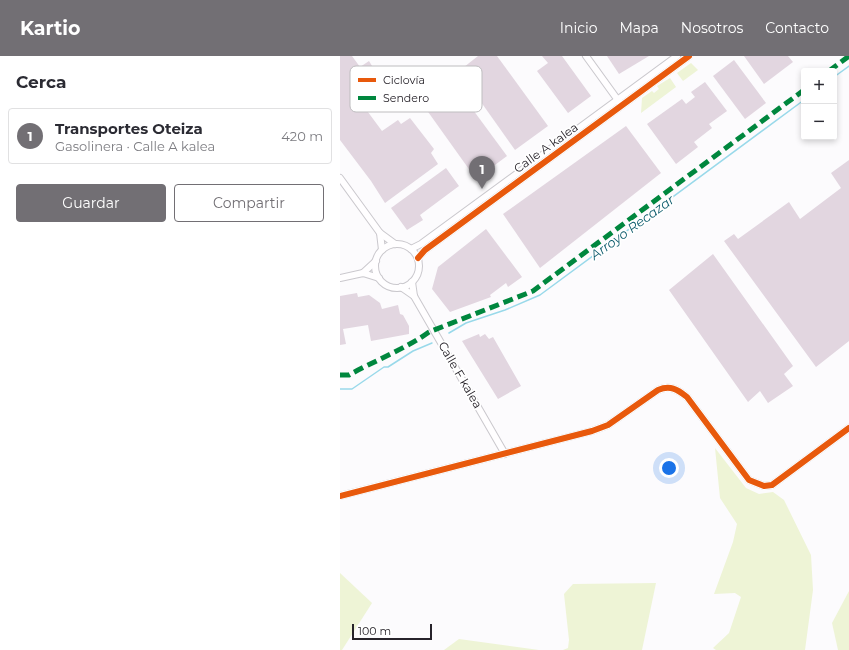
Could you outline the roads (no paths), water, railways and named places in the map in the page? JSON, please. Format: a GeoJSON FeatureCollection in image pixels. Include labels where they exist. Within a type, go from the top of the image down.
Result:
{"type":"FeatureCollection","features":[{"type":"Feature","properties":{"kind":"street"},"geometry":{"type":"LineString","coordinates":[[586,56],[622,105]]}},
{"type":"Feature","properties":{"kind":"street","name":"Calle A kalea"},"geometry":{"type":"LineString","coordinates":[[411,249],[421,244],[677,56]]}},
{"type":"Feature","properties":{"kind":"street","name":"Calle A kalea"},"geometry":{"type":"LineString","coordinates":[[418,258],[426,250],[689,56]]}},
{"type":"Feature","properties":{"kind":"street"},"geometry":{"type":"LineString","coordinates":[[340,178],[380,232],[395,244]]}},
{"type":"Feature","properties":{"kind":"street"},"geometry":{"type":"LineString","coordinates":[[363,273],[376,261],[382,250],[380,232]]}},
{"type":"Feature","properties":{"kind":"street"},"geometry":{"type":"LineString","coordinates":[[340,278],[363,273],[379,278],[386,284],[401,287],[412,282],[419,269],[418,258],[411,249],[401,244],[395,244],[382,250]]}},
{"type":"Feature","properties":{"kind":"street"},"geometry":{"type":"LineString","coordinates":[[376,261],[379,278]]}},
{"type":"Feature","properties":{"kind":"street","name":"Calle F kalea"},"geometry":{"type":"LineString","coordinates":[[412,282],[414,296],[505,454]]}},
{"type":"Feature","properties":{"kind":"street","name":"Calle F kalea"},"geometry":{"type":"LineString","coordinates":[[401,287],[414,296]]}},
{"type":"Feature","properties":{"kind":"street"},"geometry":{"type":"LineString","coordinates":[[340,496],[608,426],[658,390],[665,388],[679,390],[687,397],[749,480],[758,485],[772,484],[849,428]]}},
{"type":"Feature","properties":{"kind":"waterway","name":"Arroyo Recazar"},"geometry":{"type":"LineString","coordinates":[[837,75],[849,66]]}},
{"type":"Feature","properties":{"kind":"waterway","name":"Arroyo Recazar"},"geometry":{"type":"LineString","coordinates":[[449,333],[466,323],[505,310],[540,295],[801,102]]}},
{"type":"Feature","properties":{"kind":"waterway","name":"Arroyo Recazar"},"geometry":{"type":"LineString","coordinates":[[340,389],[352,389],[384,367],[388,367],[413,351],[432,343]]}},
{"type":"Feature","properties":{"kind":"place","name":"Transportes Oteiza"},"geometry":{"type":"Point","coordinates":[482,189]}}]}
